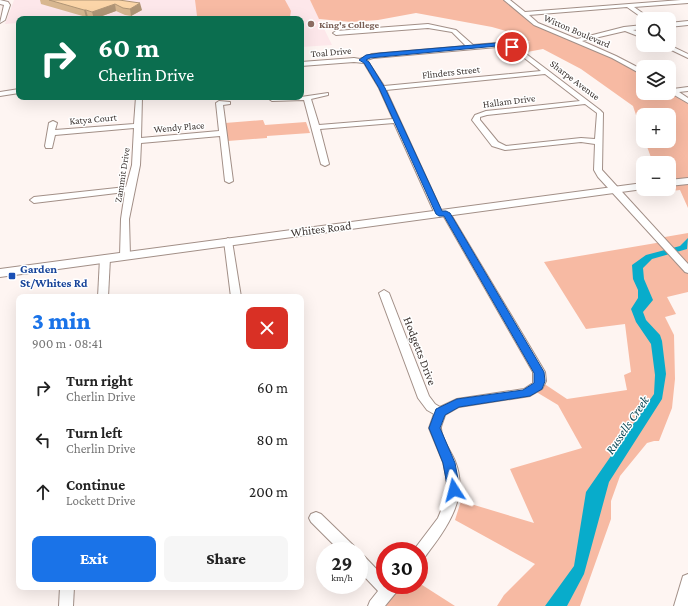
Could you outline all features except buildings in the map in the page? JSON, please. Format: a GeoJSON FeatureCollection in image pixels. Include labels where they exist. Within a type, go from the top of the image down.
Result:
{"type":"FeatureCollection","features":[{"type":"Feature","properties":{"kind":"street","name":"Witton Boulevard"},"geometry":{"type":"LineString","coordinates":[[507,0],[534,24],[614,57],[636,69]]}},
{"type":"Feature","properties":{"kind":"street"},"geometry":{"type":"LineString","coordinates":[[523,14],[688,1]]}},
{"type":"Feature","properties":{"kind":"street"},"geometry":{"type":"LineString","coordinates":[[0,2],[6,3],[7,5],[0,22]]}},
{"type":"Feature","properties":{"kind":"street"},"geometry":{"type":"LineString","coordinates":[[629,6],[638,12]]}},
{"type":"Feature","properties":{"kind":"street"},"geometry":{"type":"LineString","coordinates":[[676,24],[688,23]]}},
{"type":"Feature","properties":{"kind":"street"},"geometry":{"type":"LineString","coordinates":[[336,33],[428,26],[454,31],[471,47]]}},
{"type":"Feature","properties":{"kind":"street"},"geometry":{"type":"LineString","coordinates":[[576,41],[624,28],[636,27]]}},
{"type":"Feature","properties":{"kind":"street"},"geometry":{"type":"LineString","coordinates":[[624,28],[636,33]]}},
{"type":"Feature","properties":{"kind":"street","name":"Sharpe Avenue"},"geometry":{"type":"LineString","coordinates":[[471,47],[502,45],[512,47],[600,113],[598,170],[614,190],[688,270]]}},
{"type":"Feature","properties":{"kind":"street","name":"Toal Drive"},"geometry":{"type":"LineString","coordinates":[[304,64],[362,60],[372,56],[471,47]]}},
{"type":"Feature","properties":{"kind":"street"},"geometry":{"type":"LineString","coordinates":[[676,51],[688,56]]}},
{"type":"Feature","properties":{"kind":"street"},"geometry":{"type":"LineString","coordinates":[[679,52],[688,51]]}},
{"type":"Feature","properties":{"kind":"street"},"geometry":{"type":"LineString","coordinates":[[362,60],[366,62],[382,88],[396,121],[443,213],[539,372],[540,381],[538,386],[526,393],[457,404],[440,412],[435,428],[449,463],[453,479],[452,503],[444,520],[428,542]]}},
{"type":"Feature","properties":{"kind":"street","name":"Flinders Street"},"geometry":{"type":"LineString","coordinates":[[382,88],[546,72]]}},
{"type":"Feature","properties":{"kind":"street"},"geometry":{"type":"LineString","coordinates":[[676,90],[688,89]]}},
{"type":"Feature","properties":{"kind":"street"},"geometry":{"type":"LineString","coordinates":[[0,94],[16,91]]}},
{"type":"Feature","properties":{"kind":"street"},"geometry":{"type":"LineString","coordinates":[[676,93],[688,101]]}},
{"type":"Feature","properties":{"kind":"street"},"geometry":{"type":"LineString","coordinates":[[304,98],[326,94]]}},
{"type":"Feature","properties":{"kind":"street"},"geometry":{"type":"LineString","coordinates":[[307,98],[325,164]]}},
{"type":"Feature","properties":{"kind":"street","name":"Zammit Drive"},"geometry":{"type":"LineString","coordinates":[[125,256],[125,220],[136,165],[139,100]]}},
{"type":"Feature","properties":{"kind":"street","name":"Hallam Drive"},"geometry":{"type":"LineString","coordinates":[[587,102],[486,113],[477,116],[476,120],[496,144],[505,148],[581,140],[598,142]]}},
{"type":"Feature","properties":{"kind":"street","name":"Wendy Place"},"geometry":{"type":"LineString","coordinates":[[228,103],[215,104],[223,133],[229,181]]}},
{"type":"Feature","properties":{"kind":"street"},"geometry":{"type":"LineString","coordinates":[[316,127],[396,121]]}},
{"type":"Feature","properties":{"kind":"street","name":"Katya Court"},"geometry":{"type":"LineString","coordinates":[[49,146],[52,123]]}},
{"type":"Feature","properties":{"kind":"street","name":"Katya Court"},"geometry":{"type":"LineString","coordinates":[[51,133],[137,126]]}},
{"type":"Feature","properties":{"kind":"street","name":"Wendy Place"},"geometry":{"type":"LineString","coordinates":[[137,141],[223,133]]}},
{"type":"Feature","properties":{"kind":"street"},"geometry":{"type":"LineString","coordinates":[[676,182],[688,180]]}},
{"type":"Feature","properties":{"kind":"street","name":"Whites Road"},"geometry":{"type":"LineString","coordinates":[[0,273],[636,187]]}},
{"type":"Feature","properties":{"kind":"street"},"geometry":{"type":"LineString","coordinates":[[34,200],[130,189]]}},
{"type":"Feature","properties":{"kind":"street"},"geometry":{"type":"LineString","coordinates":[[228,241],[236,294]]}},
{"type":"Feature","properties":{"kind":"street"},"geometry":{"type":"LineString","coordinates":[[102,294],[105,258]]}},
{"type":"Feature","properties":{"kind":"street","name":"Hodgetts Drive"},"geometry":{"type":"LineString","coordinates":[[384,293],[424,398],[431,407],[440,412]]}},
{"type":"Feature","properties":{"kind":"street"},"geometry":{"type":"LineString","coordinates":[[316,518],[340,542]]}},
{"type":"Feature","properties":{"kind":"street"},"geometry":{"type":"LineString","coordinates":[[368,569],[376,575]]}},
{"type":"Feature","properties":{"kind":"street"},"geometry":{"type":"LineString","coordinates":[[681,606],[688,583]]}},
{"type":"Feature","properties":{"kind":"street"},"geometry":{"type":"LineString","coordinates":[[66,606],[67,590]]}},
{"type":"Feature","properties":{"kind":"street"},"geometry":{"type":"LineString","coordinates":[[375,606],[386,594]]}},
{"type":"Feature","properties":{"kind":"shaded area","name":"King's College"},"geometry":{"type":"Polygon","coordinates":[[[14,0],[310,0],[332,45],[304,47],[304,16],[16,16],[16,23],[5,24],[14,0]]]}},
{"type":"Feature","properties":{"kind":"shaded area"},"geometry":{"type":"Polygon","coordinates":[[[195,0],[285,0],[291,11],[290,16],[197,16],[195,0]]]}},
{"type":"Feature","properties":{"kind":"shaded area"},"geometry":{"type":"Polygon","coordinates":[[[310,0],[507,0],[534,23],[609,57],[636,71],[636,100],[676,100],[676,95],[688,103],[688,208],[680,190],[676,190],[676,156],[650,156],[648,148],[676,148],[676,108],[636,108],[636,115],[633,106],[581,69],[543,49],[522,53],[508,46],[530,42],[506,31],[492,27],[416,13],[378,20],[351,22],[319,19],[310,0]]]}},
{"type":"Feature","properties":{"kind":"shaded area"},"geometry":{"type":"Polygon","coordinates":[[[263,120],[265,125],[306,122],[310,133],[228,141],[225,123],[263,120]]]}},
{"type":"Feature","properties":{"kind":"shaded area"},"geometry":{"type":"Polygon","coordinates":[[[688,233],[688,292],[667,297],[676,314],[665,317],[674,335],[675,379],[672,408],[659,441],[647,443],[620,476],[611,501],[611,519],[580,606],[497,606],[504,595],[535,564],[455,520],[461,501],[534,523],[510,469],[582,448],[558,405],[533,390],[540,381],[567,399],[627,390],[624,375],[631,372],[625,324],[586,329],[544,262],[662,242],[659,238],[688,233]]]}},
{"type":"Feature","properties":{"kind":"shaded area"},"geometry":{"type":"Polygon","coordinates":[[[428,589],[455,606],[387,606],[381,600],[386,594],[428,594],[428,589]]]}},
{"type":"Feature","properties":{"kind":"water"},"geometry":{"type":"Polygon","coordinates":[[[688,238],[687,249],[652,259],[643,268],[644,279],[653,300],[643,312],[646,320],[660,335],[662,341],[666,374],[662,399],[609,482],[584,574],[567,606],[545,606],[574,566],[586,492],[654,394],[655,375],[651,344],[636,322],[631,309],[638,298],[638,290],[633,279],[632,265],[646,255],[680,246],[688,238]]]}},
{"type":"Feature","properties":{"kind":"place","name":"King's College"},"geometry":{"type":"Point","coordinates":[311,24]}},
{"type":"Feature","properties":{"kind":"place","name":"Garden St/Whites Rd"},"geometry":{"type":"Point","coordinates":[12,276]}},
{"type":"Feature","properties":{"kind":"route"},"geometry":{"type":"LineString","coordinates":[[454,490],[449,463],[435,428],[436,419],[440,412],[457,404],[526,393],[538,386],[540,381],[539,372],[446,213],[439,214],[382,88],[366,62],[362,60],[368,56],[497,45],[512,47]]}},
{"type":"Feature","properties":{"kind":"water label","name":"Russells Creek"},"geometry":{"type":"Point","coordinates":[627,425]}}]}
